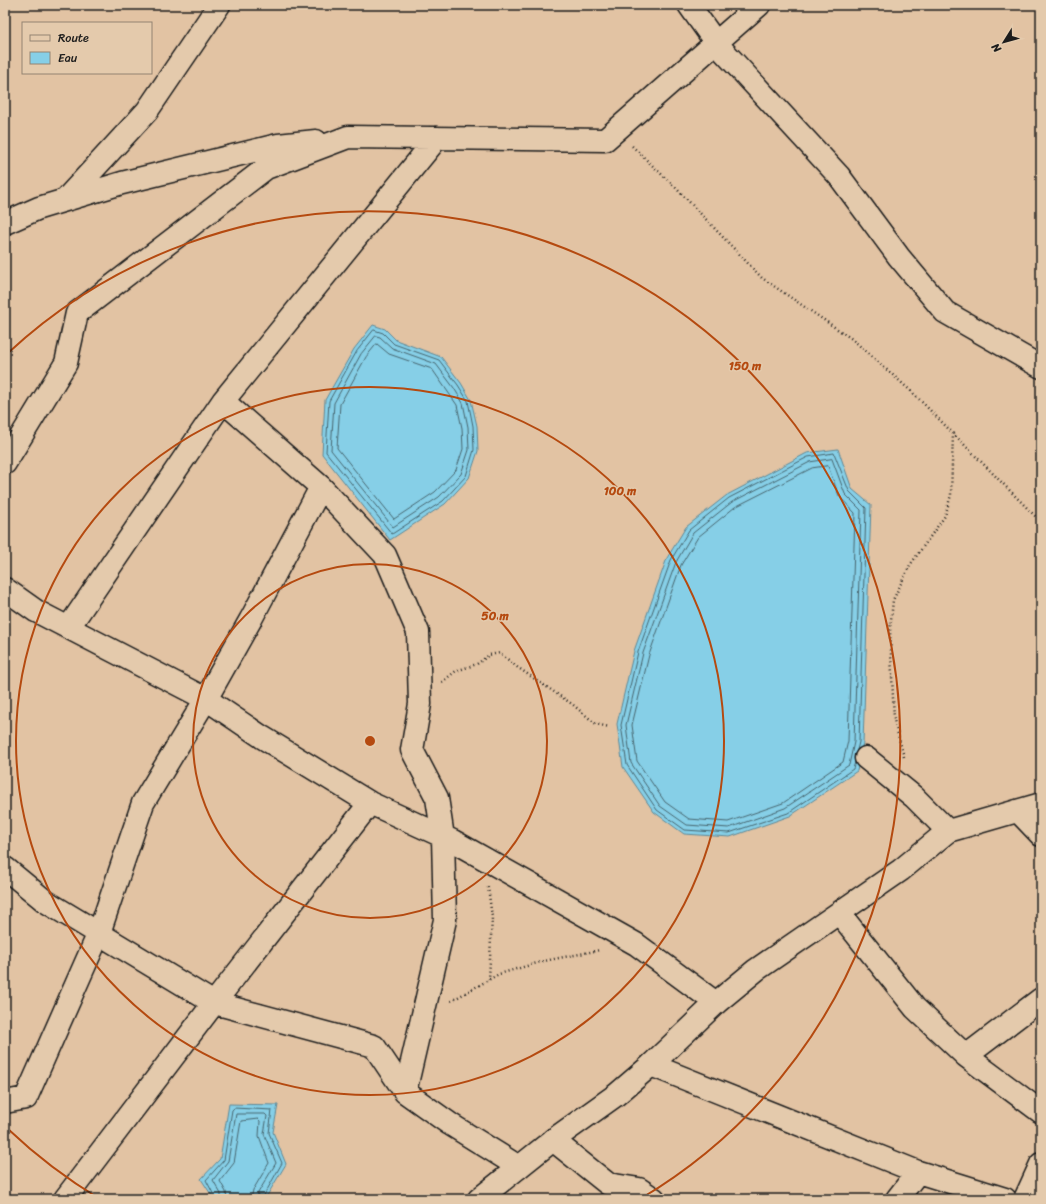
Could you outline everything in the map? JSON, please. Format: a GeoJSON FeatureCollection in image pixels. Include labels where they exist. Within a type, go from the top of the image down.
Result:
{"type":"FeatureCollection","features":[{"type":"Feature","properties":{"kind":"street"},"geometry":{"type":"LineString","coordinates":[[66,200],[147,111],[219,5]]}},
{"type":"Feature","properties":{"kind":"street"},"geometry":{"type":"LineString","coordinates":[[689,5],[716,42],[839,176],[899,257],[945,312],[1041,367]]}},
{"type":"Feature","properties":{"kind":"street"},"geometry":{"type":"LineString","coordinates":[[5,223],[39,208],[66,200],[129,182],[278,145],[348,137],[605,140],[759,5]]}},
{"type":"Feature","properties":{"kind":"street"},"geometry":{"type":"LineString","coordinates":[[5,463],[66,363],[77,313],[266,168],[348,137]]}},
{"type":"Feature","properties":{"kind":"street"},"geometry":{"type":"LineString","coordinates":[[69,627],[223,401],[437,138]]}},
{"type":"Feature","properties":{"kind":"street"},"geometry":{"type":"LineString","coordinates":[[223,401],[321,487],[385,556],[418,632],[419,700],[412,750],[437,798],[443,837],[445,920],[405,1092]]}},
{"type":"Feature","properties":{"kind":"street"},"geometry":{"type":"LineString","coordinates":[[5,1102],[26,1098],[99,933],[143,803],[206,699],[321,487]]}},
{"type":"Feature","properties":{"kind":"street"},"geometry":{"type":"LineString","coordinates":[[8,598],[69,627],[206,699],[262,737],[370,803],[443,837],[636,944],[716,1002]]}},
{"type":"Feature","properties":{"kind":"street"},"geometry":{"type":"LineString","coordinates":[[866,758],[914,797],[948,831]]}},
{"type":"Feature","properties":{"kind":"street"},"geometry":{"type":"LineString","coordinates":[[65,1199],[214,1003],[370,803]]}},
{"type":"Feature","properties":{"kind":"street"},"geometry":{"type":"LineString","coordinates":[[479,1199],[553,1140],[616,1094],[651,1065],[716,1002],[756,970],[840,914],[901,870],[948,831],[1018,812],[1041,804]]}},
{"type":"Feature","properties":{"kind":"street"},"geometry":{"type":"LineString","coordinates":[[1018,812],[1041,835]]}},
{"type":"Feature","properties":{"kind":"street"},"geometry":{"type":"LineString","coordinates":[[5,868],[45,901],[214,1003],[374,1046],[405,1092],[450,1124],[519,1167]]}},
{"type":"Feature","properties":{"kind":"street"},"geometry":{"type":"LineString","coordinates":[[840,914],[915,1008],[966,1056],[1041,1112]]}},
{"type":"Feature","properties":{"kind":"street"},"geometry":{"type":"LineString","coordinates":[[966,1056],[1041,999]]}},
{"type":"Feature","properties":{"kind":"street"},"geometry":{"type":"LineString","coordinates":[[651,1065],[918,1172],[1005,1199]]}},
{"type":"Feature","properties":{"kind":"street"},"geometry":{"type":"LineString","coordinates":[[553,1140],[608,1184],[639,1189],[654,1199]]}},
{"type":"Feature","properties":{"kind":"street"},"geometry":{"type":"LineString","coordinates":[[1025,1199],[1041,1164]]}},
{"type":"Feature","properties":{"kind":"street"},"geometry":{"type":"LineString","coordinates":[[897,1199],[918,1172]]}},
{"type":"Feature","properties":{"kind":"path"},"geometry":{"type":"LineString","coordinates":[[615,131],[675,187],[762,278],[852,339],[912,392],[1041,522]]}},
{"type":"Feature","properties":{"kind":"path"},"geometry":{"type":"LineString","coordinates":[[904,758],[894,720],[890,631],[893,600],[910,565],[945,516],[952,495],[953,434]]}},
{"type":"Feature","properties":{"kind":"path"},"geometry":{"type":"LineString","coordinates":[[419,700],[456,671],[477,664],[489,655],[500,653],[517,667],[572,704],[596,724],[609,727]]}},
{"type":"Feature","properties":{"kind":"path"},"geometry":{"type":"LineString","coordinates":[[484,859],[492,917],[489,980]]}},
{"type":"Feature","properties":{"kind":"path"},"geometry":{"type":"LineString","coordinates":[[423,1017],[499,974],[544,960],[636,944]]}},
{"type":"Feature","properties":{"kind":"water"},"geometry":{"type":"Polygon","coordinates":[[[373,325],[385,329],[396,340],[441,357],[461,383],[471,400],[477,426],[478,451],[469,478],[445,504],[390,540],[322,454],[325,400],[354,349],[373,325]]]}},
{"type":"Feature","properties":{"kind":"water"},"geometry":{"type":"Polygon","coordinates":[[[838,449],[852,489],[871,505],[863,743],[857,771],[790,816],[730,837],[684,834],[654,812],[623,767],[617,724],[634,651],[667,558],[686,527],[727,495],[807,453],[838,449]]]}},
{"type":"Feature","properties":{"kind":"water"},"geometry":{"type":"Polygon","coordinates":[[[229,1104],[278,1105],[273,1132],[286,1164],[265,1199],[214,1199],[201,1179],[220,1159],[229,1104]]]}}]}
